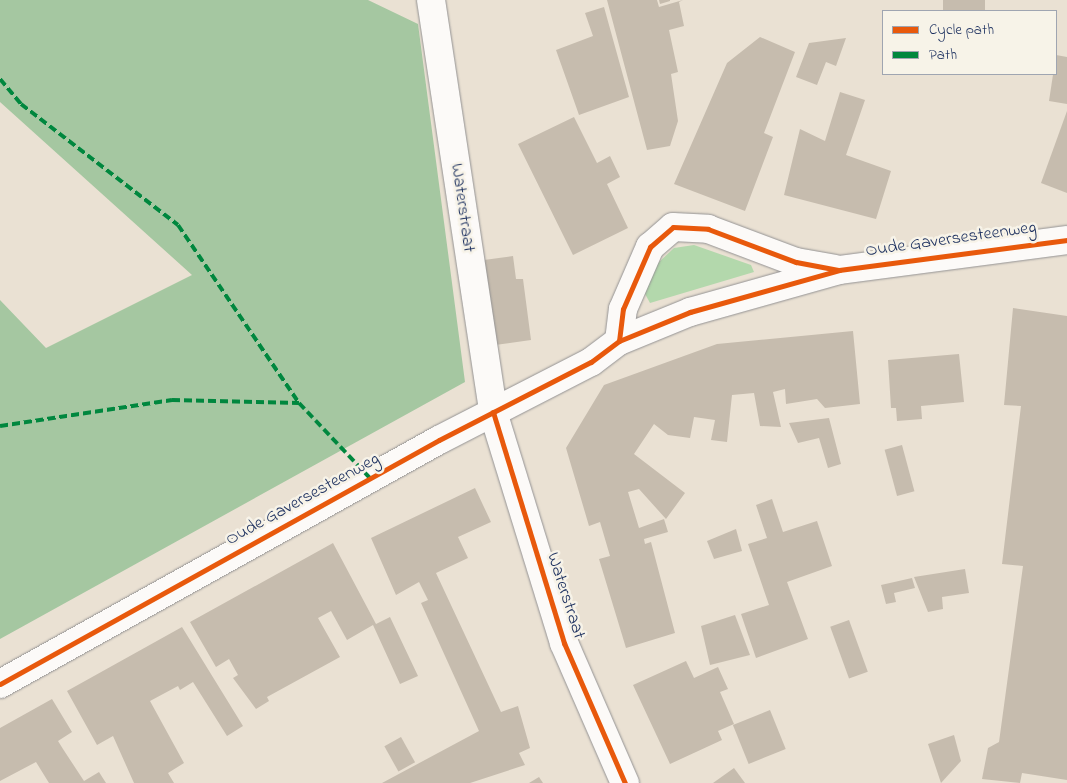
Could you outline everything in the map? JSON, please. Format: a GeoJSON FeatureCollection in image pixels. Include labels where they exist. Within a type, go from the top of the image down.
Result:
{"type":"FeatureCollection","features":[{"type":"Feature","properties":{"kind":"street","name":"Waterstraat"},"geometry":{"type":"LineString","coordinates":[[431,0],[493,412],[564,643],[625,783]]}},
{"type":"Feature","properties":{"kind":"street","name":"Oude Gaversesteenweg"},"geometry":{"type":"LineString","coordinates":[[619,342],[623,309],[650,246],[673,227],[708,230],[796,262],[840,270]]}},
{"type":"Feature","properties":{"kind":"street","name":"Oude Gaversesteenweg"},"geometry":{"type":"LineString","coordinates":[[0,684],[493,412],[591,362],[619,342],[690,312],[840,270],[1067,240]]}},
{"type":"Feature","properties":{"kind":"green space"},"geometry":{"type":"Polygon","coordinates":[[[0,0],[368,0],[418,24],[465,382],[0,639],[0,300],[46,348],[192,275],[0,102],[0,0]]]}},
{"type":"Feature","properties":{"kind":"green space"},"geometry":{"type":"Polygon","coordinates":[[[694,245],[751,265],[754,272],[650,303],[644,292],[657,264],[674,248],[694,245]]]}},
{"type":"Feature","properties":{"kind":"building"},"geometry":{"type":"Polygon","coordinates":[[[607,0],[657,0],[659,7],[683,0],[679,2],[684,26],[669,30],[678,72],[671,74],[678,121],[670,146],[647,150],[607,0]]]}},
{"type":"Feature","properties":{"kind":"building"},"geometry":{"type":"Polygon","coordinates":[[[659,0],[670,0],[670,1],[660,4],[659,0]]]}},
{"type":"Feature","properties":{"kind":"building"},"geometry":{"type":"Polygon","coordinates":[[[943,0],[985,0],[985,10],[943,10],[943,0]]]}},
{"type":"Feature","properties":{"kind":"building"},"geometry":{"type":"Polygon","coordinates":[[[604,7],[629,97],[579,115],[556,50],[593,36],[585,13],[604,7]]]}},
{"type":"Feature","properties":{"kind":"building"},"geometry":{"type":"Polygon","coordinates":[[[760,37],[795,52],[764,133],[773,137],[745,211],[674,184],[727,63],[760,37]]]}},
{"type":"Feature","properties":{"kind":"building"},"geometry":{"type":"Polygon","coordinates":[[[846,38],[836,66],[826,62],[817,85],[796,77],[809,43],[846,38]]]}},
{"type":"Feature","properties":{"kind":"building"},"geometry":{"type":"Polygon","coordinates":[[[1057,55],[1067,57],[1067,104],[1049,101],[1053,75],[1057,75],[1057,55]]]}},
{"type":"Feature","properties":{"kind":"building"},"geometry":{"type":"Polygon","coordinates":[[[840,92],[865,100],[846,155],[891,171],[876,219],[784,195],[800,129],[825,141],[840,92]]]}},
{"type":"Feature","properties":{"kind":"building"},"geometry":{"type":"Polygon","coordinates":[[[1067,111],[1067,193],[1041,183],[1067,111]]]}},
{"type":"Feature","properties":{"kind":"building"},"geometry":{"type":"Polygon","coordinates":[[[574,117],[597,163],[610,156],[620,177],[607,184],[628,228],[573,255],[518,144],[574,117]]]}},
{"type":"Feature","properties":{"kind":"building"},"geometry":{"type":"Polygon","coordinates":[[[513,256],[516,279],[523,279],[531,340],[495,345],[484,260],[513,256]]]}},
{"type":"Feature","properties":{"kind":"building"},"geometry":{"type":"Polygon","coordinates":[[[1013,308],[1067,316],[1067,780],[1022,773],[1020,783],[982,779],[988,748],[999,742],[1023,566],[1002,564],[1021,406],[1004,405],[1013,308]]]}},
{"type":"Feature","properties":{"kind":"building"},"geometry":{"type":"Polygon","coordinates":[[[853,331],[860,404],[825,408],[817,399],[786,404],[785,389],[773,392],[781,427],[760,426],[754,393],[732,395],[727,442],[711,440],[715,420],[694,417],[690,438],[668,435],[654,424],[634,454],[685,493],[666,519],[639,489],[628,492],[639,528],[664,519],[668,532],[644,539],[645,544],[651,542],[675,633],[626,648],[599,559],[610,556],[600,522],[589,526],[566,448],[604,385],[717,344],[853,331]]]}},
{"type":"Feature","properties":{"kind":"building"},"geometry":{"type":"Polygon","coordinates":[[[959,354],[964,402],[921,406],[922,419],[897,421],[896,408],[891,408],[888,360],[959,354]]]}},
{"type":"Feature","properties":{"kind":"building"},"geometry":{"type":"Polygon","coordinates":[[[829,418],[841,464],[828,468],[819,438],[798,443],[789,423],[829,418]]]}},
{"type":"Feature","properties":{"kind":"building"},"geometry":{"type":"Polygon","coordinates":[[[902,445],[914,491],[897,496],[885,450],[902,445]]]}},
{"type":"Feature","properties":{"kind":"building"},"geometry":{"type":"Polygon","coordinates":[[[475,488],[491,522],[458,537],[468,558],[436,573],[501,712],[518,706],[530,748],[519,753],[525,765],[470,783],[382,783],[479,731],[421,603],[428,600],[419,582],[396,595],[371,538],[475,488]]]}},
{"type":"Feature","properties":{"kind":"building"},"geometry":{"type":"Polygon","coordinates":[[[772,499],[783,532],[817,521],[832,566],[787,582],[808,639],[756,658],[741,614],[769,605],[748,544],[767,538],[756,505],[772,499]]]}},
{"type":"Feature","properties":{"kind":"building"},"geometry":{"type":"Polygon","coordinates":[[[736,529],[742,551],[714,559],[707,541],[736,529]]]}},
{"type":"Feature","properties":{"kind":"building"},"geometry":{"type":"Polygon","coordinates":[[[333,543],[376,624],[390,617],[418,676],[400,684],[373,625],[347,640],[331,611],[318,618],[340,657],[267,697],[269,701],[256,709],[233,678],[238,675],[229,659],[216,667],[190,622],[333,543]]]}},
{"type":"Feature","properties":{"kind":"building"},"geometry":{"type":"Polygon","coordinates":[[[965,569],[969,593],[942,597],[943,609],[928,612],[914,577],[965,569]]]}},
{"type":"Feature","properties":{"kind":"building"},"geometry":{"type":"Polygon","coordinates":[[[912,578],[915,588],[894,593],[896,602],[886,604],[881,585],[912,578]]]}},
{"type":"Feature","properties":{"kind":"building"},"geometry":{"type":"Polygon","coordinates":[[[735,615],[750,655],[710,665],[701,626],[735,615]]]}},
{"type":"Feature","properties":{"kind":"building"},"geometry":{"type":"Polygon","coordinates":[[[849,620],[868,672],[849,679],[830,627],[849,620]]]}},
{"type":"Feature","properties":{"kind":"building"},"geometry":{"type":"Polygon","coordinates":[[[182,627],[243,726],[227,736],[193,682],[180,690],[178,686],[150,701],[184,763],[168,773],[174,783],[134,783],[113,736],[97,745],[67,691],[182,627]]]}},
{"type":"Feature","properties":{"kind":"building"},"geometry":{"type":"Polygon","coordinates":[[[686,661],[694,678],[718,667],[728,689],[720,692],[734,724],[718,731],[722,740],[670,764],[633,685],[686,661]]]}},
{"type":"Feature","properties":{"kind":"building"},"geometry":{"type":"Polygon","coordinates":[[[52,699],[72,732],[58,741],[63,749],[84,781],[99,772],[106,783],[49,783],[36,762],[0,781],[0,728],[52,699]]]}},
{"type":"Feature","properties":{"kind":"building"},"geometry":{"type":"Polygon","coordinates":[[[770,710],[786,749],[749,764],[733,725],[770,710]]]}},
{"type":"Feature","properties":{"kind":"building"},"geometry":{"type":"Polygon","coordinates":[[[954,735],[961,761],[941,783],[928,744],[954,735]]]}},
{"type":"Feature","properties":{"kind":"building"},"geometry":{"type":"Polygon","coordinates":[[[401,737],[415,762],[398,772],[384,746],[401,737]]]}},
{"type":"Feature","properties":{"kind":"building"},"geometry":{"type":"Polygon","coordinates":[[[734,768],[745,783],[713,783],[734,768]]]}},
{"type":"Feature","properties":{"kind":"building"},"geometry":{"type":"Polygon","coordinates":[[[539,777],[543,783],[529,783],[539,777]]]}},
{"type":"Feature","properties":{"kind":"marked path"},"geometry":{"type":"LineString","coordinates":[[0,79],[21,104],[178,225],[299,403],[370,478]]}},
{"type":"Feature","properties":{"kind":"marked path"},"geometry":{"type":"LineString","coordinates":[[0,426],[172,400],[299,403]]}},
{"type":"Feature","properties":{"kind":"cycle path"},"geometry":{"type":"LineString","coordinates":[[619,341],[623,309],[650,247],[673,227],[708,229],[796,262],[838,270]]}},
{"type":"Feature","properties":{"kind":"cycle path"},"geometry":{"type":"LineString","coordinates":[[0,684],[439,440],[591,362],[619,341],[690,312],[839,270],[1067,240]]}},
{"type":"Feature","properties":{"kind":"cycle path"},"geometry":{"type":"LineString","coordinates":[[493,412],[564,643],[625,783]]}}]}
